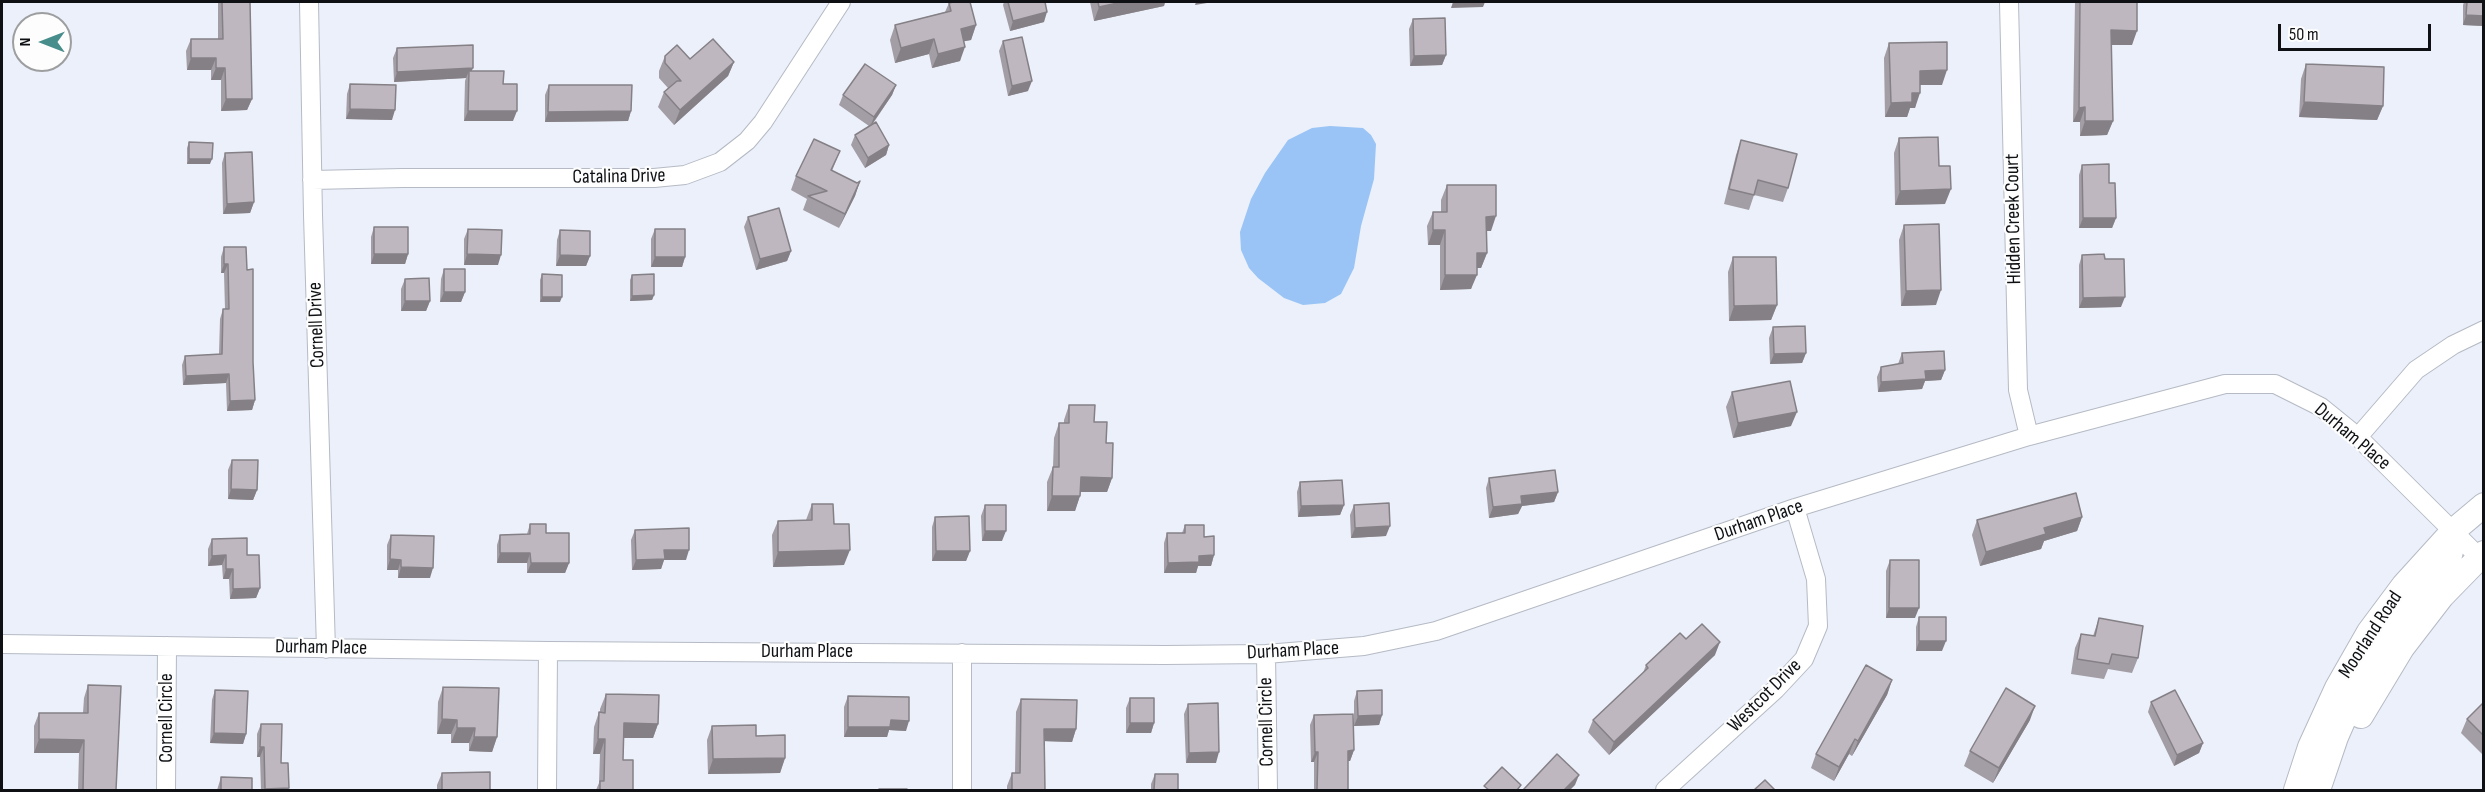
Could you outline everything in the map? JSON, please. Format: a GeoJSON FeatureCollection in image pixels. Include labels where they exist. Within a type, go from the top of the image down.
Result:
{"type":"FeatureCollection","features":[{"type":"Feature","properties":{"kind":"street","name":"Cornell Drive"},"geometry":{"type":"LineString","coordinates":[[309,2],[326,649]]}},
{"type":"Feature","properties":{"kind":"street","name":"Catalina Drive"},"geometry":{"type":"LineString","coordinates":[[312,180],[654,178],[685,175],[720,162],[747,141],[763,122],[841,2]]}},
{"type":"Feature","properties":{"kind":"street","name":"Hidden Creek Court"},"geometry":{"type":"LineString","coordinates":[[2009,2],[2018,390],[2029,436]]}},
{"type":"Feature","properties":{"kind":"street"},"geometry":{"type":"LineString","coordinates":[[2358,437],[2416,370],[2453,345],[2484,330]]}},
{"type":"Feature","properties":{"kind":"street","name":"Durham Place"},"geometry":{"type":"LineString","coordinates":[[2,644],[548,651],[1266,654],[1364,646],[1436,631],[1795,508],[2029,436],[2225,384],[2275,384],[2321,407],[2358,437],[2453,531],[2482,554]]}},
{"type":"Feature","properties":{"kind":"street","name":"Moorland Road"},"geometry":{"type":"LineString","coordinates":[[2296,790],[2310,747],[2337,688],[2370,632],[2404,585],[2453,531],[2484,505]]}},
{"type":"Feature","properties":{"kind":"street","name":"Westcot Drive"},"geometry":{"type":"LineString","coordinates":[[1665,790],[1776,690],[1804,659],[1818,627],[1816,579],[1795,508]]}},
{"type":"Feature","properties":{"kind":"street"},"geometry":{"type":"LineString","coordinates":[[2318,790],[2336,737],[2357,689],[2386,640],[2449,559],[2453,546],[2453,531]]}},
{"type":"Feature","properties":{"kind":"street","name":"Moorland Road"},"geometry":{"type":"LineString","coordinates":[[2326,790],[2339,758],[2367,704],[2402,648],[2442,596],[2482,554]]}},
{"type":"Feature","properties":{"kind":"street","name":"Cornell Circle"},"geometry":{"type":"LineString","coordinates":[[166,790],[167,646]]}},
{"type":"Feature","properties":{"kind":"street"},"geometry":{"type":"LineString","coordinates":[[547,790],[548,651]]}},
{"type":"Feature","properties":{"kind":"street"},"geometry":{"type":"LineString","coordinates":[[962,653],[962,790]]}},
{"type":"Feature","properties":{"kind":"street","name":"Cornell Circle"},"geometry":{"type":"LineString","coordinates":[[1266,654],[1268,790]]}},
{"type":"Feature","properties":{"kind":"water"},"geometry":{"type":"Polygon","coordinates":[[[1330,126],[1363,128],[1371,135],[1376,144],[1374,179],[1361,226],[1354,268],[1341,294],[1325,303],[1303,305],[1284,298],[1249,268],[1241,250],[1240,232],[1251,199],[1265,173],[1288,140],[1312,128],[1330,126]]]}},
{"type":"Feature","properties":{"kind":"building"},"geometry":{"type":"Polygon","coordinates":[[[222,2],[250,2],[252,99],[226,99],[225,68],[216,68],[216,58],[191,58],[191,39],[223,39],[222,2]]]}},
{"type":"Feature","properties":{"kind":"building"},"geometry":{"type":"Polygon","coordinates":[[[970,2],[976,25],[961,29],[965,47],[938,54],[934,39],[901,48],[895,25],[951,11],[949,3],[970,2]]]}},
{"type":"Feature","properties":{"kind":"building"},"geometry":{"type":"Polygon","coordinates":[[[1008,2],[1045,2],[1047,12],[1013,21],[1008,2]]]}},
{"type":"Feature","properties":{"kind":"building"},"geometry":{"type":"Polygon","coordinates":[[[1098,2],[1122,2],[1099,7],[1098,2]]]}},
{"type":"Feature","properties":{"kind":"building"},"geometry":{"type":"Polygon","coordinates":[[[2080,2],[2137,2],[2137,31],[2111,30],[2113,121],[2085,121],[2085,107],[2079,108],[2080,2]]]}},
{"type":"Feature","properties":{"kind":"building"},"geometry":{"type":"Polygon","coordinates":[[[2467,2],[2484,2],[2484,16],[2466,15],[2467,2]]]}},
{"type":"Feature","properties":{"kind":"building"},"geometry":{"type":"Polygon","coordinates":[[[1445,18],[1446,55],[1414,56],[1413,19],[1445,18]]]}},
{"type":"Feature","properties":{"kind":"building"},"geometry":{"type":"Polygon","coordinates":[[[1022,37],[1032,81],[1012,86],[1003,41],[1022,37]]]}},
{"type":"Feature","properties":{"kind":"building"},"geometry":{"type":"Polygon","coordinates":[[[713,39],[734,62],[680,110],[664,92],[677,81],[681,81],[665,63],[665,56],[677,45],[690,59],[713,39]]]}},
{"type":"Feature","properties":{"kind":"building"},"geometry":{"type":"Polygon","coordinates":[[[1947,42],[1947,70],[1920,71],[1920,93],[1912,93],[1912,102],[1891,103],[1889,43],[1947,42]]]}},
{"type":"Feature","properties":{"kind":"building"},"geometry":{"type":"Polygon","coordinates":[[[473,45],[473,68],[397,72],[397,48],[473,45]]]}},
{"type":"Feature","properties":{"kind":"building"},"geometry":{"type":"Polygon","coordinates":[[[865,64],[896,85],[874,117],[843,95],[865,64]]]}},
{"type":"Feature","properties":{"kind":"building"},"geometry":{"type":"Polygon","coordinates":[[[2306,64],[2384,67],[2383,106],[2304,102],[2306,64]]]}},
{"type":"Feature","properties":{"kind":"building"},"geometry":{"type":"Polygon","coordinates":[[[469,71],[504,71],[503,84],[517,84],[517,111],[468,111],[469,71]]]}},
{"type":"Feature","properties":{"kind":"building"},"geometry":{"type":"Polygon","coordinates":[[[350,84],[396,85],[395,110],[350,109],[350,84]]]}},
{"type":"Feature","properties":{"kind":"building"},"geometry":{"type":"Polygon","coordinates":[[[549,85],[632,85],[631,111],[548,112],[549,85]]]}},
{"type":"Feature","properties":{"kind":"building"},"geometry":{"type":"Polygon","coordinates":[[[876,122],[889,145],[868,158],[855,135],[876,122]]]}},
{"type":"Feature","properties":{"kind":"building"},"geometry":{"type":"Polygon","coordinates":[[[1938,137],[1939,166],[1950,166],[1951,189],[1900,191],[1899,138],[1938,137]]]}},
{"type":"Feature","properties":{"kind":"building"},"geometry":{"type":"Polygon","coordinates":[[[814,139],[840,151],[831,170],[857,183],[860,181],[845,214],[808,196],[827,191],[796,176],[814,139]]]}},
{"type":"Feature","properties":{"kind":"building"},"geometry":{"type":"Polygon","coordinates":[[[1741,140],[1797,154],[1788,188],[1758,180],[1754,195],[1729,189],[1741,140]]]}},
{"type":"Feature","properties":{"kind":"building"},"geometry":{"type":"Polygon","coordinates":[[[189,142],[213,143],[212,159],[189,159],[189,142]]]}},
{"type":"Feature","properties":{"kind":"building"},"geometry":{"type":"Polygon","coordinates":[[[252,152],[254,202],[227,204],[225,153],[252,152]]]}},
{"type":"Feature","properties":{"kind":"building"},"geometry":{"type":"Polygon","coordinates":[[[2109,164],[2109,183],[2115,183],[2116,218],[2083,218],[2082,165],[2109,164]]]}},
{"type":"Feature","properties":{"kind":"building"},"geometry":{"type":"Polygon","coordinates":[[[1447,185],[1496,185],[1496,216],[1486,217],[1487,253],[1477,253],[1477,275],[1445,275],[1445,230],[1433,230],[1433,212],[1447,212],[1447,185]]]}},
{"type":"Feature","properties":{"kind":"building"},"geometry":{"type":"Polygon","coordinates":[[[779,208],[791,251],[760,259],[748,217],[779,208]]]}},
{"type":"Feature","properties":{"kind":"building"},"geometry":{"type":"Polygon","coordinates":[[[1939,224],[1941,290],[1906,291],[1904,225],[1939,224]]]}},
{"type":"Feature","properties":{"kind":"building"},"geometry":{"type":"Polygon","coordinates":[[[374,227],[408,227],[408,254],[374,254],[374,227]]]}},
{"type":"Feature","properties":{"kind":"building"},"geometry":{"type":"Polygon","coordinates":[[[468,229],[502,230],[501,255],[467,254],[468,229]]]}},
{"type":"Feature","properties":{"kind":"building"},"geometry":{"type":"Polygon","coordinates":[[[655,229],[685,229],[685,257],[655,257],[655,229]]]}},
{"type":"Feature","properties":{"kind":"building"},"geometry":{"type":"Polygon","coordinates":[[[560,230],[590,231],[590,256],[560,255],[560,230]]]}},
{"type":"Feature","properties":{"kind":"building"},"geometry":{"type":"Polygon","coordinates":[[[224,247],[246,247],[247,270],[253,269],[255,400],[230,401],[229,374],[186,376],[185,356],[222,354],[223,309],[229,309],[228,264],[224,264],[224,247]]]}},
{"type":"Feature","properties":{"kind":"building"},"geometry":{"type":"Polygon","coordinates":[[[2104,254],[2105,259],[2124,259],[2125,297],[2083,298],[2082,255],[2104,254]]]}},
{"type":"Feature","properties":{"kind":"building"},"geometry":{"type":"Polygon","coordinates":[[[1733,257],[1776,257],[1777,305],[1734,306],[1733,257]]]}},
{"type":"Feature","properties":{"kind":"building"},"geometry":{"type":"Polygon","coordinates":[[[444,269],[465,269],[465,292],[444,292],[444,269]]]}},
{"type":"Feature","properties":{"kind":"building"},"geometry":{"type":"Polygon","coordinates":[[[542,274],[562,275],[562,297],[542,297],[542,274]]]}},
{"type":"Feature","properties":{"kind":"building"},"geometry":{"type":"Polygon","coordinates":[[[654,274],[654,295],[632,296],[632,275],[654,274]]]}},
{"type":"Feature","properties":{"kind":"building"},"geometry":{"type":"Polygon","coordinates":[[[429,278],[430,301],[405,301],[405,279],[429,278]]]}},
{"type":"Feature","properties":{"kind":"building"},"geometry":{"type":"Polygon","coordinates":[[[1805,326],[1806,353],[1774,354],[1773,327],[1805,326]]]}},
{"type":"Feature","properties":{"kind":"building"},"geometry":{"type":"Polygon","coordinates":[[[1944,351],[1945,370],[1925,371],[1926,379],[1881,382],[1881,367],[1903,363],[1902,353],[1944,351]]]}},
{"type":"Feature","properties":{"kind":"building"},"geometry":{"type":"Polygon","coordinates":[[[1790,381],[1797,412],[1738,423],[1732,392],[1790,381]]]}},
{"type":"Feature","properties":{"kind":"building"},"geometry":{"type":"Polygon","coordinates":[[[1069,405],[1095,405],[1094,422],[1107,422],[1106,443],[1113,443],[1112,478],[1081,477],[1080,496],[1052,496],[1053,467],[1059,467],[1059,423],[1069,423],[1069,405]]]}},
{"type":"Feature","properties":{"kind":"building"},"geometry":{"type":"Polygon","coordinates":[[[232,460],[258,460],[257,490],[231,489],[232,460]]]}},
{"type":"Feature","properties":{"kind":"building"},"geometry":{"type":"Polygon","coordinates":[[[1555,470],[1558,492],[1521,496],[1522,504],[1493,507],[1489,478],[1555,470]]]}},
{"type":"Feature","properties":{"kind":"building"},"geometry":{"type":"Polygon","coordinates":[[[1342,480],[1344,505],[1301,506],[1300,482],[1342,480]]]}},
{"type":"Feature","properties":{"kind":"building"},"geometry":{"type":"Polygon","coordinates":[[[2076,493],[2082,517],[2044,528],[2046,534],[1986,552],[1977,520],[2076,493]]]}},
{"type":"Feature","properties":{"kind":"building"},"geometry":{"type":"Polygon","coordinates":[[[1389,503],[1390,526],[1355,528],[1354,505],[1389,503]]]}},
{"type":"Feature","properties":{"kind":"building"},"geometry":{"type":"Polygon","coordinates":[[[812,504],[833,504],[834,524],[849,524],[850,550],[778,552],[778,521],[812,520],[812,504]]]}},
{"type":"Feature","properties":{"kind":"building"},"geometry":{"type":"Polygon","coordinates":[[[985,505],[1006,505],[1006,531],[985,531],[985,505]]]}},
{"type":"Feature","properties":{"kind":"building"},"geometry":{"type":"Polygon","coordinates":[[[969,516],[970,551],[936,551],[935,517],[969,516]]]}},
{"type":"Feature","properties":{"kind":"building"},"geometry":{"type":"Polygon","coordinates":[[[530,524],[546,524],[546,533],[569,533],[569,563],[531,563],[530,553],[500,553],[500,535],[530,534],[530,524]]]}},
{"type":"Feature","properties":{"kind":"building"},"geometry":{"type":"Polygon","coordinates":[[[1185,525],[1204,525],[1204,537],[1214,536],[1214,555],[1199,556],[1199,562],[1168,563],[1167,533],[1185,533],[1185,525]]]}},
{"type":"Feature","properties":{"kind":"building"},"geometry":{"type":"Polygon","coordinates":[[[689,528],[689,550],[664,550],[665,559],[636,560],[635,530],[689,528]]]}},
{"type":"Feature","properties":{"kind":"building"},"geometry":{"type":"Polygon","coordinates":[[[391,535],[434,536],[433,568],[401,567],[401,560],[390,559],[391,535]]]}},
{"type":"Feature","properties":{"kind":"building"},"geometry":{"type":"Polygon","coordinates":[[[247,538],[247,555],[259,555],[260,588],[233,589],[233,569],[226,569],[226,555],[212,556],[212,539],[247,538]]]}},
{"type":"Feature","properties":{"kind":"building"},"geometry":{"type":"Polygon","coordinates":[[[1890,560],[1919,560],[1919,608],[1889,608],[1890,560]]]}},
{"type":"Feature","properties":{"kind":"building"},"geometry":{"type":"Polygon","coordinates":[[[1919,617],[1946,617],[1946,641],[1919,641],[1919,617]]]}},
{"type":"Feature","properties":{"kind":"building"},"geometry":{"type":"Polygon","coordinates":[[[2099,618],[2143,626],[2138,658],[2112,654],[2109,664],[2077,659],[2081,634],[2095,636],[2099,618]]]}},
{"type":"Feature","properties":{"kind":"building"},"geometry":{"type":"Polygon","coordinates":[[[1702,624],[1720,642],[1614,742],[1593,720],[1648,668],[1646,665],[1680,633],[1686,639],[1702,624]]]}},
{"type":"Feature","properties":{"kind":"building"},"geometry":{"type":"Polygon","coordinates":[[[1866,665],[1892,680],[1858,741],[1855,739],[1839,767],[1816,754],[1866,665]]]}},
{"type":"Feature","properties":{"kind":"building"},"geometry":{"type":"Polygon","coordinates":[[[88,685],[121,686],[116,790],[83,790],[84,740],[39,739],[39,713],[88,713],[88,685]]]}},
{"type":"Feature","properties":{"kind":"building"},"geometry":{"type":"Polygon","coordinates":[[[443,687],[499,688],[497,737],[474,737],[475,728],[457,728],[457,720],[442,719],[443,687]]]}},
{"type":"Feature","properties":{"kind":"building"},"geometry":{"type":"Polygon","coordinates":[[[2006,688],[2035,706],[1999,768],[1970,751],[2006,688]]]}},
{"type":"Feature","properties":{"kind":"building"},"geometry":{"type":"Polygon","coordinates":[[[215,690],[248,691],[246,734],[214,733],[215,690]]]}},
{"type":"Feature","properties":{"kind":"building"},"geometry":{"type":"Polygon","coordinates":[[[1382,690],[1382,715],[1358,716],[1357,691],[1382,690]]]}},
{"type":"Feature","properties":{"kind":"building"},"geometry":{"type":"Polygon","coordinates":[[[2175,690],[2203,743],[2177,755],[2151,702],[2175,690]]]}},
{"type":"Feature","properties":{"kind":"building"},"geometry":{"type":"Polygon","coordinates":[[[606,694],[659,695],[658,724],[624,723],[623,760],[633,760],[633,790],[600,790],[600,781],[604,781],[605,739],[598,739],[599,712],[605,713],[606,694]]]}},
{"type":"Feature","properties":{"kind":"building"},"geometry":{"type":"Polygon","coordinates":[[[848,696],[909,697],[909,721],[891,720],[890,727],[848,727],[848,696]]]}},
{"type":"Feature","properties":{"kind":"building"},"geometry":{"type":"Polygon","coordinates":[[[1130,698],[1154,698],[1154,723],[1130,723],[1130,698]]]}},
{"type":"Feature","properties":{"kind":"building"},"geometry":{"type":"Polygon","coordinates":[[[1021,699],[1077,700],[1076,729],[1044,729],[1045,790],[1012,790],[1012,773],[1020,773],[1021,699]]]}},
{"type":"Feature","properties":{"kind":"building"},"geometry":{"type":"Polygon","coordinates":[[[2484,702],[2484,736],[2467,719],[2484,702]]]}},
{"type":"Feature","properties":{"kind":"building"},"geometry":{"type":"Polygon","coordinates":[[[1218,703],[1219,752],[1189,753],[1188,704],[1218,703]]]}},
{"type":"Feature","properties":{"kind":"building"},"geometry":{"type":"Polygon","coordinates":[[[1353,714],[1354,750],[1348,751],[1348,790],[1317,790],[1318,752],[1315,752],[1314,715],[1353,714]]]}},
{"type":"Feature","properties":{"kind":"building"},"geometry":{"type":"Polygon","coordinates":[[[261,724],[282,724],[281,763],[288,763],[289,788],[265,789],[264,747],[260,747],[261,724]]]}},
{"type":"Feature","properties":{"kind":"building"},"geometry":{"type":"Polygon","coordinates":[[[756,725],[756,736],[785,735],[785,758],[713,759],[712,726],[756,725]]]}},
{"type":"Feature","properties":{"kind":"building"},"geometry":{"type":"Polygon","coordinates":[[[1557,754],[1579,775],[1564,790],[1523,790],[1557,754]]]}},
{"type":"Feature","properties":{"kind":"building"},"geometry":{"type":"Polygon","coordinates":[[[1502,767],[1521,785],[1517,790],[1489,790],[1484,786],[1502,767]]]}},
{"type":"Feature","properties":{"kind":"building"},"geometry":{"type":"Polygon","coordinates":[[[490,772],[490,790],[442,790],[442,773],[490,772]]]}},
{"type":"Feature","properties":{"kind":"building"},"geometry":{"type":"Polygon","coordinates":[[[1155,774],[1178,774],[1178,790],[1154,790],[1155,774]]]}},
{"type":"Feature","properties":{"kind":"building"},"geometry":{"type":"Polygon","coordinates":[[[221,777],[252,778],[252,790],[221,790],[221,777]]]}},
{"type":"Feature","properties":{"kind":"building"},"geometry":{"type":"Polygon","coordinates":[[[1765,780],[1775,790],[1754,790],[1765,780]]]}},
{"type":"Feature","properties":{"kind":"building"},"geometry":{"type":"Polygon","coordinates":[[[907,789],[907,790],[879,790],[907,789]]]}}]}
